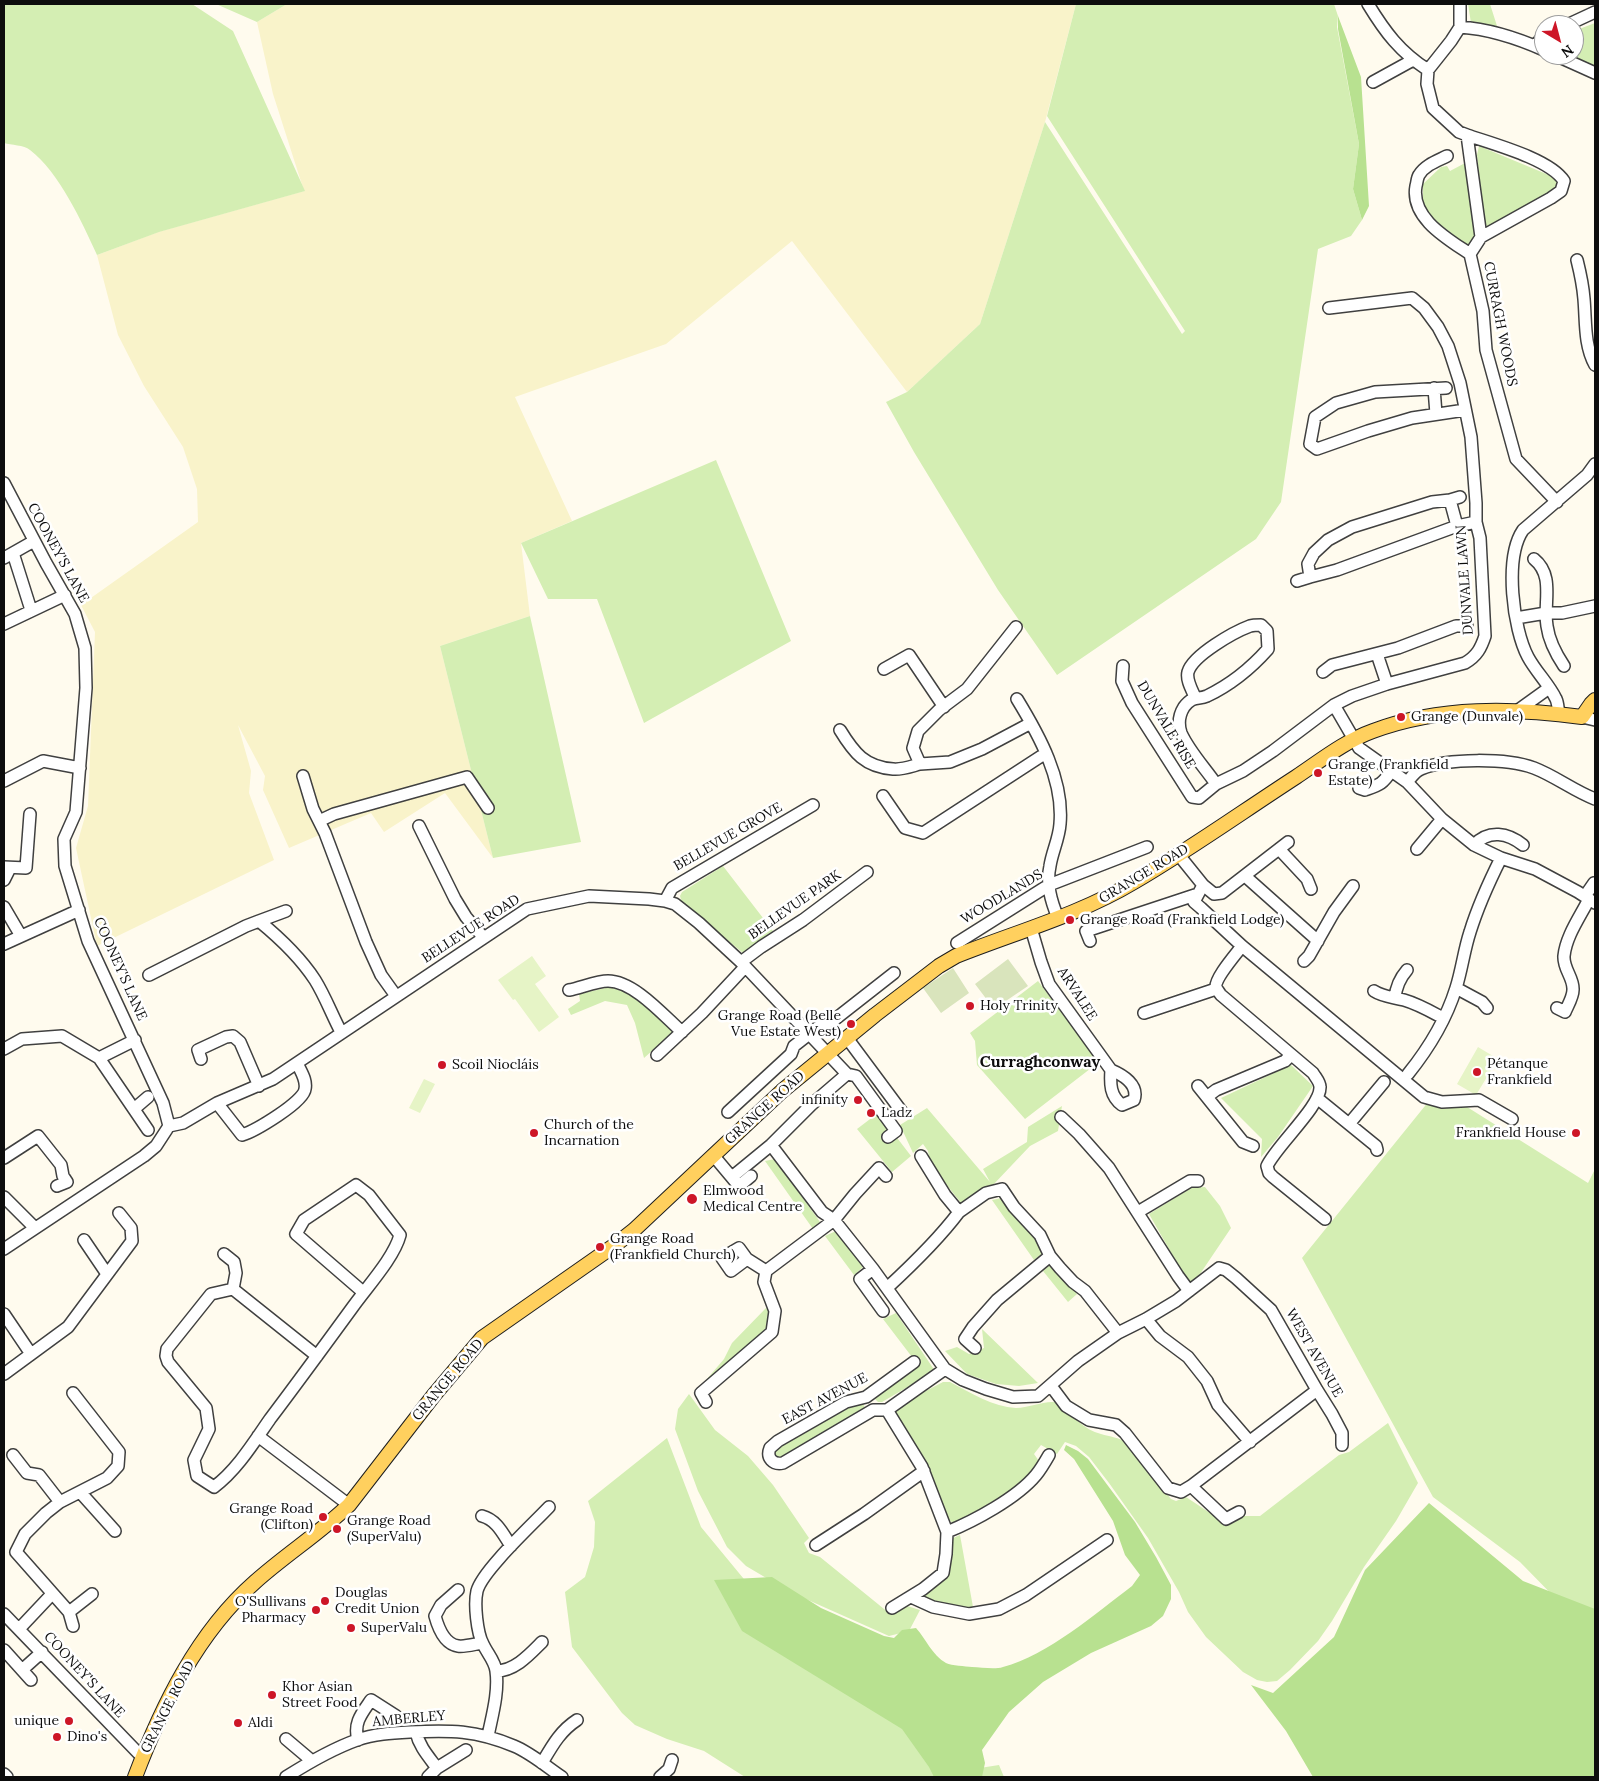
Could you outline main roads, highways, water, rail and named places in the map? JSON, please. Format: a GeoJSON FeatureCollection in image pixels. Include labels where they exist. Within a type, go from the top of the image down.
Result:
{"type":"FeatureCollection","features":[{"type":"Feature","properties":{"kind":"main road"},"geometry":{"type":"LineString","coordinates":[[1589,719],[1591,704],[1595,700]]}},
{"type":"Feature","properties":{"kind":"main road","name":"GRANGE ROAD"},"geometry":{"type":"LineString","coordinates":[[135,1777],[156,1724],[181,1676],[211,1630],[235,1601],[255,1581],[333,1521],[349,1505],[434,1395],[482,1338],[615,1246],[782,1091],[846,1038],[940,966],[956,956],[1092,904],[1134,882],[1354,740],[1374,730],[1449,713],[1480,711],[1559,714],[1589,719]]}},
{"type":"Feature","properties":{"kind":"place","name":"Grange (Dunvale)"},"geometry":{"type":"Point","coordinates":[1401,717]}},
{"type":"Feature","properties":{"kind":"place","name":"Grange (Frankfield Estate)"},"geometry":{"type":"Point","coordinates":[1318,773]}},
{"type":"Feature","properties":{"kind":"place","name":"Grange Road (Frankfield Lodge)"},"geometry":{"type":"Point","coordinates":[1070,920]}},
{"type":"Feature","properties":{"kind":"place","name":"Holy Trinity"},"geometry":{"type":"Point","coordinates":[970,1006]}},
{"type":"Feature","properties":{"kind":"place","name":"Grange Road (Belle Vue Estate West)"},"geometry":{"type":"Point","coordinates":[851,1024]}},
{"type":"Feature","properties":{"kind":"place","name":"Scoil Niocláis"},"geometry":{"type":"Point","coordinates":[442,1065]}},
{"type":"Feature","properties":{"kind":"place","name":"Pétanque Frankfield"},"geometry":{"type":"Point","coordinates":[1477,1072]}},
{"type":"Feature","properties":{"kind":"place","name":"infinity"},"geometry":{"type":"Point","coordinates":[858,1100]}},
{"type":"Feature","properties":{"kind":"place","name":"Ladz"},"geometry":{"type":"Point","coordinates":[871,1113]}},
{"type":"Feature","properties":{"kind":"place","name":"Church of the Incarnation"},"geometry":{"type":"Point","coordinates":[534,1133]}},
{"type":"Feature","properties":{"kind":"place","name":"Frankfield House"},"geometry":{"type":"Point","coordinates":[1576,1133]}},
{"type":"Feature","properties":{"kind":"place","name":"Elmwood Medical Centre"},"geometry":{"type":"Point","coordinates":[692,1199]}},
{"type":"Feature","properties":{"kind":"place","name":"Grange Road (Frankfield Church)"},"geometry":{"type":"Point","coordinates":[600,1247]}},
{"type":"Feature","properties":{"kind":"place","name":"Grange Road (Clifton)"},"geometry":{"type":"Point","coordinates":[323,1517]}},
{"type":"Feature","properties":{"kind":"place","name":"Grange Road (SuperValu)"},"geometry":{"type":"Point","coordinates":[337,1529]}},
{"type":"Feature","properties":{"kind":"place","name":"Douglas Credit Union"},"geometry":{"type":"Point","coordinates":[325,1601]}},
{"type":"Feature","properties":{"kind":"place","name":"O'Sullivans Pharmacy"},"geometry":{"type":"Point","coordinates":[316,1610]}},
{"type":"Feature","properties":{"kind":"place","name":"SuperValu"},"geometry":{"type":"Point","coordinates":[351,1628]}},
{"type":"Feature","properties":{"kind":"place","name":"Khor Asian Street Food"},"geometry":{"type":"Point","coordinates":[272,1695]}},
{"type":"Feature","properties":{"kind":"place","name":"unique"},"geometry":{"type":"Point","coordinates":[69,1721]}},
{"type":"Feature","properties":{"kind":"place","name":"Aldi"},"geometry":{"type":"Point","coordinates":[238,1723]}},
{"type":"Feature","properties":{"kind":"place","name":"Dino's"},"geometry":{"type":"Point","coordinates":[57,1737]}},
{"type":"Feature","properties":{"kind":"district","name":"Curraghconway"},"geometry":{"type":"Point","coordinates":[1040,1062]}}]}
